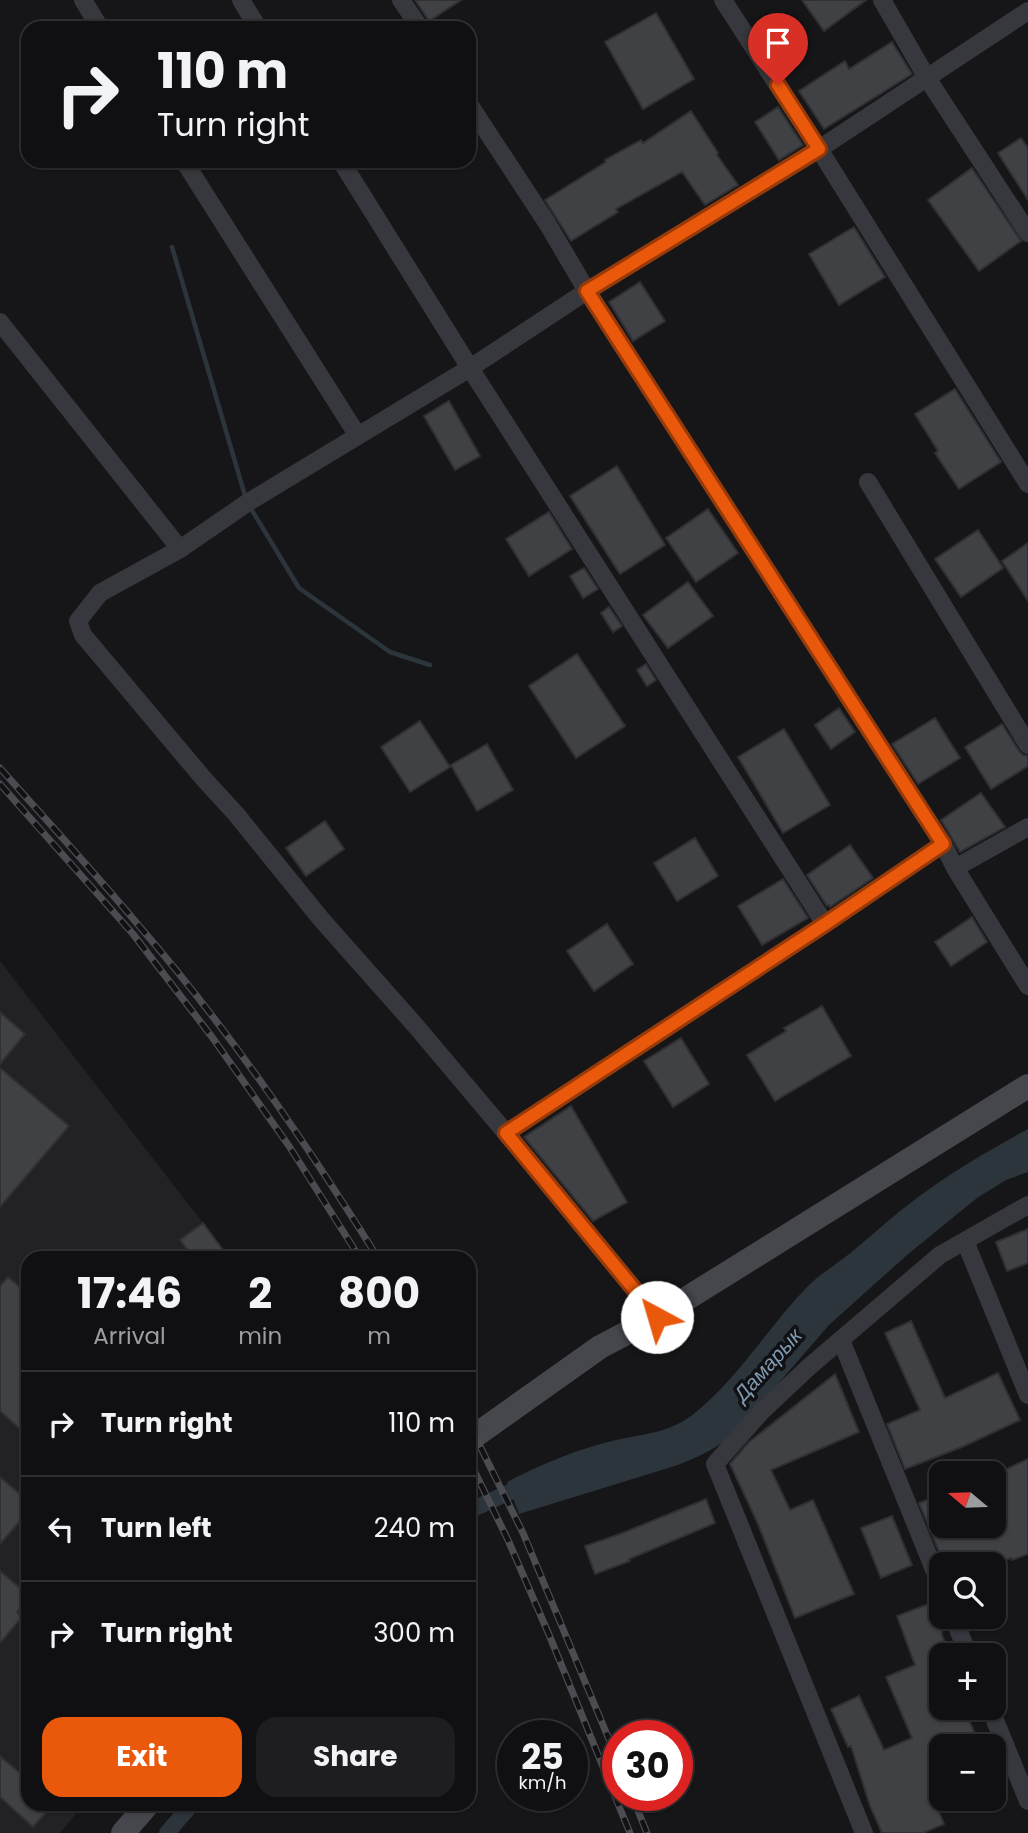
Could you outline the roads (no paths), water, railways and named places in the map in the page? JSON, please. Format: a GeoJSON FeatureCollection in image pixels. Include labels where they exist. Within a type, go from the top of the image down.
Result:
{"type":"FeatureCollection","features":[{"type":"Feature","properties":{"kind":"main road"},"geometry":{"type":"LineString","coordinates":[[476,1435],[600,1347],[657,1317],[1028,1086]]}},
{"type":"Feature","properties":{"kind":"main road"},"geometry":{"type":"LineString","coordinates":[[123,1833],[142,1811]]}},
{"type":"Feature","properties":{"kind":"street"},"geometry":{"type":"LineString","coordinates":[[83,0],[96,21]]}},
{"type":"Feature","properties":{"kind":"street"},"geometry":{"type":"LineString","coordinates":[[241,0],[254,21]]}},
{"type":"Feature","properties":{"kind":"street"},"geometry":{"type":"LineString","coordinates":[[401,0],[415,21]]}},
{"type":"Feature","properties":{"kind":"street"},"geometry":{"type":"LineString","coordinates":[[723,0],[1028,484]]}},
{"type":"Feature","properties":{"kind":"street"},"geometry":{"type":"LineString","coordinates":[[882,0],[927,78],[1028,233]]}},
{"type":"Feature","properties":{"kind":"street"},"geometry":{"type":"LineString","coordinates":[[657,1317],[506,1133],[321,919],[236,814],[83,635],[78,621],[100,593],[180,549],[247,503],[470,368],[587,291],[819,149],[1028,11]]}},
{"type":"Feature","properties":{"kind":"street"},"geometry":{"type":"LineString","coordinates":[[476,115],[943,844],[1028,986]]}},
{"type":"Feature","properties":{"kind":"street"},"geometry":{"type":"LineString","coordinates":[[188,168],[358,436]]}},
{"type":"Feature","properties":{"kind":"street"},"geometry":{"type":"LineString","coordinates":[[345,168],[825,924]]}},
{"type":"Feature","properties":{"kind":"street"},"geometry":{"type":"LineString","coordinates":[[0,322],[180,549]]}},
{"type":"Feature","properties":{"kind":"street"},"geometry":{"type":"LineString","coordinates":[[868,482],[1028,745]]}},
{"type":"Feature","properties":{"kind":"street"},"geometry":{"type":"LineString","coordinates":[[955,868],[1028,827]]}},
{"type":"Feature","properties":{"kind":"street"},"geometry":{"type":"LineString","coordinates":[[506,1133],[943,844]]}},
{"type":"Feature","properties":{"kind":"street"},"geometry":{"type":"LineString","coordinates":[[864,1833],[715,1464],[761,1412],[940,1255],[1028,1205]]}},
{"type":"Feature","properties":{"kind":"street"},"geometry":{"type":"LineString","coordinates":[[965,1241],[1028,1395]]}},
{"type":"Feature","properties":{"kind":"street"},"geometry":{"type":"LineString","coordinates":[[841,1340],[929,1556]]}},
{"type":"Feature","properties":{"kind":"street"},"geometry":{"type":"LineString","coordinates":[[995,1720],[1028,1801]]}},
{"type":"Feature","properties":{"kind":"water"},"geometry":{"type":"Polygon","coordinates":[[[1028,1129],[1028,1172],[1006,1180],[977,1198],[907,1255],[829,1325],[730,1437],[709,1451],[678,1465],[519,1514],[507,1482],[574,1452],[664,1429],[691,1416],[738,1370],[813,1281],[928,1190],[1028,1129]]]}},
{"type":"Feature","properties":{"kind":"waterway"},"geometry":{"type":"LineString","coordinates":[[172,247],[246,499]]}},
{"type":"Feature","properties":{"kind":"waterway"},"geometry":{"type":"LineString","coordinates":[[250,507],[299,588],[390,652],[430,665]]}},
{"type":"Feature","properties":{"kind":"waterway","name":"Дамарык"},"geometry":{"type":"LineString","coordinates":[[476,1508],[527,1484]]}},
{"type":"Feature","properties":{"kind":"waterway","name":"Дамарык"},"geometry":{"type":"LineString","coordinates":[[167,1833],[186,1811]]}},
{"type":"Feature","properties":{"kind":"railway"},"geometry":{"type":"LineString","coordinates":[[0,768],[123,907],[205,1006],[295,1130],[374,1251]]}},
{"type":"Feature","properties":{"kind":"railway"},"geometry":{"type":"LineString","coordinates":[[0,784],[133,934],[212,1037],[289,1146],[356,1251]]}},
{"type":"Feature","properties":{"kind":"railway"},"geometry":{"type":"LineString","coordinates":[[476,1438],[523,1533],[602,1723]]}},
{"type":"Feature","properties":{"kind":"railway"},"geometry":{"type":"LineString","coordinates":[[476,1474],[550,1637],[630,1833]]}},
{"type":"Feature","properties":{"kind":"railway"},"geometry":{"type":"LineString","coordinates":[[638,1811],[647,1833]]}}]}
